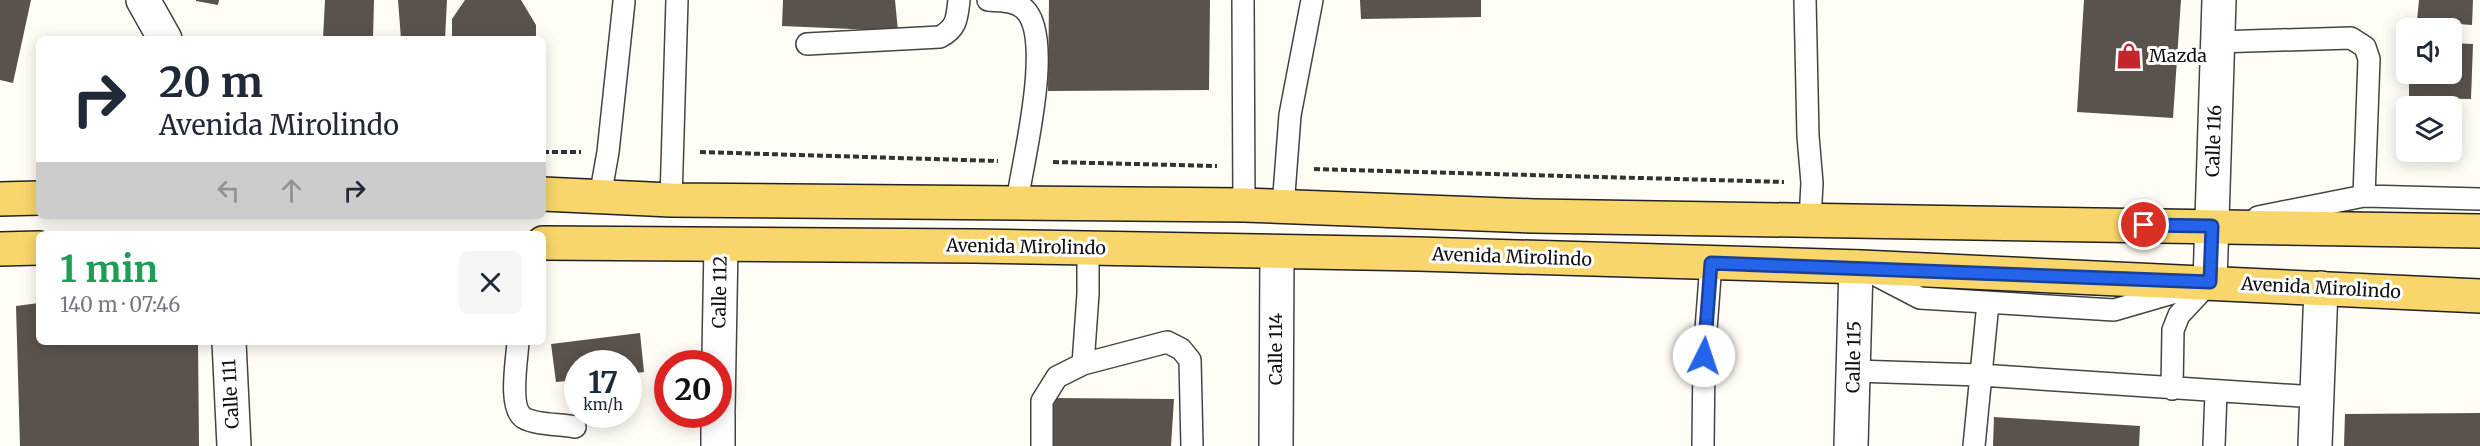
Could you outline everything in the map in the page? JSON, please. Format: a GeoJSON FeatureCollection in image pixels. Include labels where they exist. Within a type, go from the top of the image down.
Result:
{"type":"FeatureCollection","features":[{"type":"Feature","properties":{"kind":"main road"},"geometry":{"type":"LineString","coordinates":[[546,194],[671,200],[1244,205],[1467,214],[2480,231]]}},
{"type":"Feature","properties":{"kind":"main road"},"geometry":{"type":"LineString","coordinates":[[0,199],[36,198]]}},
{"type":"Feature","properties":{"kind":"main road","name":"Avenida Mirolindo"},"geometry":{"type":"LineString","coordinates":[[546,243],[1088,248],[1859,267],[2480,296]]}},
{"type":"Feature","properties":{"kind":"main road"},"geometry":{"type":"LineString","coordinates":[[0,249],[36,248]]}},
{"type":"Feature","properties":{"kind":"street"},"geometry":{"type":"LineString","coordinates":[[143,0],[163,36]]}},
{"type":"Feature","properties":{"kind":"street","name":"Calle 116"},"geometry":{"type":"LineString","coordinates":[[2210,282],[2219,0]]}},
{"type":"Feature","properties":{"kind":"street","name":"Calle 112"},"geometry":{"type":"LineString","coordinates":[[719,350],[721,245]]}},
{"type":"Feature","properties":{"kind":"street","name":"Calle 114"},"geometry":{"type":"LineString","coordinates":[[1276,446],[1277,252]]}},
{"type":"Feature","properties":{"kind":"street","name":"Calle 115"},"geometry":{"type":"LineString","coordinates":[[1851,446],[1859,267]]}},
{"type":"Feature","properties":{"kind":"street"},"geometry":{"type":"LineString","coordinates":[[2315,446],[2321,288]]}},
{"type":"Feature","properties":{"kind":"street","name":"Calle 111"},"geometry":{"type":"LineString","coordinates":[[228,345],[234,446]]}},
{"type":"Feature","properties":{"kind":"street","name":"Calle 112"},"geometry":{"type":"LineString","coordinates":[[718,428],[718,446]]}},
{"type":"Feature","properties":{"kind":"lane"},"geometry":{"type":"LineString","coordinates":[[671,200],[677,0]]}},
{"type":"Feature","properties":{"kind":"lane"},"geometry":{"type":"LineString","coordinates":[[807,44],[940,37],[949,32],[957,23],[959,0]]}},
{"type":"Feature","properties":{"kind":"lane"},"geometry":{"type":"LineString","coordinates":[[988,0],[1015,2],[1026,9],[1032,21],[1038,70],[1037,90],[1017,202]]}},
{"type":"Feature","properties":{"kind":"lane"},"geometry":{"type":"LineString","coordinates":[[1243,0],[1242,167],[1244,205]]}},
{"type":"Feature","properties":{"kind":"lane"},"geometry":{"type":"LineString","coordinates":[[1283,207],[1284,169],[1290,115],[1312,0]]}},
{"type":"Feature","properties":{"kind":"lane"},"geometry":{"type":"LineString","coordinates":[[1805,0],[1808,135],[1812,183],[1810,220]]}},
{"type":"Feature","properties":{"kind":"lane"},"geometry":{"type":"LineString","coordinates":[[600,197],[608,152],[624,2]]}},
{"type":"Feature","properties":{"kind":"lane"},"geometry":{"type":"LineString","coordinates":[[2216,42],[2351,38],[2365,47],[2369,59],[2364,196]]}},
{"type":"Feature","properties":{"kind":"lane"},"geometry":{"type":"LineString","coordinates":[[2212,226],[2364,196],[2480,199]]}},
{"type":"Feature","properties":{"kind":"lane"},"geometry":{"type":"LineString","coordinates":[[1083,364],[1088,294],[1088,248]]}},
{"type":"Feature","properties":{"kind":"lane"},"geometry":{"type":"LineString","coordinates":[[1703,446],[1704,356],[1711,263]]}},
{"type":"Feature","properties":{"kind":"lane"},"geometry":{"type":"LineString","coordinates":[[1859,267],[1920,298],[2114,310],[2210,282]]}},
{"type":"Feature","properties":{"kind":"lane"},"geometry":{"type":"LineString","coordinates":[[2172,389],[2173,330],[2179,315],[2210,282]]}},
{"type":"Feature","properties":{"kind":"lane"},"geometry":{"type":"LineString","coordinates":[[1974,446],[1988,303]]}},
{"type":"Feature","properties":{"kind":"lane"},"geometry":{"type":"LineString","coordinates":[[1042,446],[1042,401],[1057,377],[1083,364],[1167,342],[1181,349],[1190,360],[1192,446]]}},
{"type":"Feature","properties":{"kind":"lane"},"geometry":{"type":"LineString","coordinates":[[518,345],[515,400],[518,412],[526,419],[564,425]]}},
{"type":"Feature","properties":{"kind":"lane"},"geometry":{"type":"LineString","coordinates":[[1855,371],[1980,375],[2316,397]]}},
{"type":"Feature","properties":{"kind":"lane"},"geometry":{"type":"LineString","coordinates":[[2214,446],[2216,392]]}},
{"type":"Feature","properties":{"kind":"path"},"geometry":{"type":"LineString","coordinates":[[546,152],[608,152]]}},
{"type":"Feature","properties":{"kind":"path"},"geometry":{"type":"LineString","coordinates":[[672,152],[1242,167]]}},
{"type":"Feature","properties":{"kind":"path"},"geometry":{"type":"LineString","coordinates":[[1284,169],[1812,183]]}},
{"type":"Feature","properties":{"kind":"building"},"geometry":{"type":"Polygon","coordinates":[[[0,0],[31,0],[13,83],[0,80],[0,0]]]}},
{"type":"Feature","properties":{"kind":"building"},"geometry":{"type":"Polygon","coordinates":[[[196,0],[219,0],[218,5],[196,0]]]}},
{"type":"Feature","properties":{"kind":"building"},"geometry":{"type":"Polygon","coordinates":[[[325,0],[374,0],[373,36],[323,36],[325,0]]]}},
{"type":"Feature","properties":{"kind":"building"},"geometry":{"type":"Polygon","coordinates":[[[398,0],[447,0],[445,36],[401,36],[398,0]]]}},
{"type":"Feature","properties":{"kind":"building"},"geometry":{"type":"Polygon","coordinates":[[[465,0],[521,0],[536,25],[536,36],[452,36],[452,19],[465,0]]]}},
{"type":"Feature","properties":{"kind":"building"},"geometry":{"type":"Polygon","coordinates":[[[783,0],[895,0],[898,31],[782,26],[783,0]]]}},
{"type":"Feature","properties":{"kind":"building"},"geometry":{"type":"Polygon","coordinates":[[[1049,0],[1210,0],[1209,90],[1048,91],[1049,0]]]}},
{"type":"Feature","properties":{"kind":"building"},"geometry":{"type":"Polygon","coordinates":[[[1360,0],[1481,0],[1481,17],[1361,19],[1360,0]]]}},
{"type":"Feature","properties":{"kind":"building","name":"Mazda"},"geometry":{"type":"Polygon","coordinates":[[[2084,0],[2181,0],[2173,118],[2077,112],[2084,0]]]}},
{"type":"Feature","properties":{"kind":"building"},"geometry":{"type":"Polygon","coordinates":[[[2419,0],[2473,0],[2472,25],[2462,24],[2462,18],[2417,18],[2419,0]]]}},
{"type":"Feature","properties":{"kind":"building"},"geometry":{"type":"Polygon","coordinates":[[[2462,44],[2473,44],[2471,99],[2462,99],[2462,96],[2409,96],[2409,84],[2462,84],[2462,44]]]}},
{"type":"Feature","properties":{"kind":"building"},"geometry":{"type":"Polygon","coordinates":[[[36,303],[36,345],[198,345],[199,446],[20,446],[16,306],[36,303]]]}},
{"type":"Feature","properties":{"kind":"building"},"geometry":{"type":"Polygon","coordinates":[[[640,333],[642,350],[564,350],[564,381],[556,382],[551,344],[640,333]]]}},
{"type":"Feature","properties":{"kind":"building"},"geometry":{"type":"Polygon","coordinates":[[[1055,398],[1174,399],[1171,446],[1049,446],[1055,398]]]}},
{"type":"Feature","properties":{"kind":"building"},"geometry":{"type":"Polygon","coordinates":[[[2480,413],[2480,446],[2344,446],[2345,414],[2480,413]]]}},
{"type":"Feature","properties":{"kind":"building"},"geometry":{"type":"Polygon","coordinates":[[[1994,417],[2140,426],[2139,446],[1993,446],[1994,417]]]}},
{"type":"Feature","properties":{"kind":"place","name":"Mazda"},"geometry":{"type":"Point","coordinates":[2129,56]}},
{"type":"Feature","properties":{"kind":"route"},"geometry":{"type":"LineString","coordinates":[[1704,356],[1711,263],[2210,282],[2212,226],[2144,225]]}}]}
